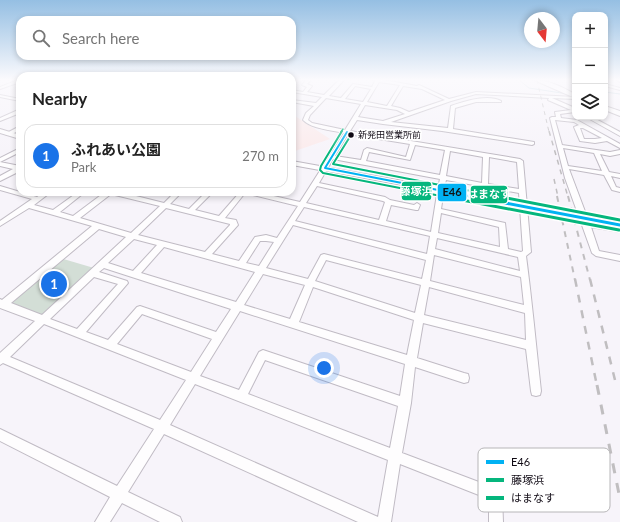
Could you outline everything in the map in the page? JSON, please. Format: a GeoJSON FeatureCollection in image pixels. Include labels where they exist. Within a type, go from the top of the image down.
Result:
{"type":"FeatureCollection","features":[{"type":"Feature","properties":{"kind":"highway"},"geometry":{"type":"LineString","coordinates":[[608,109],[620,114]]}},
{"type":"Feature","properties":{"kind":"main road"},"geometry":{"type":"LineString","coordinates":[[0,131],[16,136]]}},
{"type":"Feature","properties":{"kind":"main road"},"geometry":{"type":"LineString","coordinates":[[296,164],[620,226]]}},
{"type":"Feature","properties":{"kind":"street"},"geometry":{"type":"LineString","coordinates":[[313,104],[317,105]]}},
{"type":"Feature","properties":{"kind":"street"},"geometry":{"type":"LineString","coordinates":[[102,522],[302,205],[363,104]]}},
{"type":"Feature","properties":{"kind":"street"},"geometry":{"type":"LineString","coordinates":[[372,104],[398,109],[409,114]]}},
{"type":"Feature","properties":{"kind":"street"},"geometry":{"type":"LineString","coordinates":[[383,123],[437,104]]}},
{"type":"Feature","properties":{"kind":"street"},"geometry":{"type":"LineString","coordinates":[[450,130],[453,107],[459,104]]}},
{"type":"Feature","properties":{"kind":"street"},"geometry":{"type":"LineString","coordinates":[[562,104],[572,109]]}},
{"type":"Feature","properties":{"kind":"street"},"geometry":{"type":"LineString","coordinates":[[264,196],[522,255],[527,252],[520,161],[347,132],[310,124],[304,120],[317,105]]}},
{"type":"Feature","properties":{"kind":"street"},"geometry":{"type":"LineString","coordinates":[[560,119],[557,113],[572,110]]}},
{"type":"Feature","properties":{"kind":"street"},"geometry":{"type":"LineString","coordinates":[[0,120],[16,113]]}},
{"type":"Feature","properties":{"kind":"street"},"geometry":{"type":"LineString","coordinates":[[355,118],[383,123],[450,130],[532,143]]}},
{"type":"Feature","properties":{"kind":"street"},"geometry":{"type":"LineString","coordinates":[[620,146],[574,121],[552,118],[565,166],[596,253],[620,258]]}},
{"type":"Feature","properties":{"kind":"street"},"geometry":{"type":"LineString","coordinates":[[594,120],[620,134]]}},
{"type":"Feature","properties":{"kind":"street"},"geometry":{"type":"LineString","coordinates":[[583,126],[577,127],[582,140],[595,141],[607,139]]}},
{"type":"Feature","properties":{"kind":"street"},"geometry":{"type":"LineString","coordinates":[[8,134],[16,130]]}},
{"type":"Feature","properties":{"kind":"street"},"geometry":{"type":"LineString","coordinates":[[363,162],[367,150],[408,159],[413,143]]}},
{"type":"Feature","properties":{"kind":"street"},"geometry":{"type":"LineString","coordinates":[[559,146],[619,154]]}},
{"type":"Feature","properties":{"kind":"street"},"geometry":{"type":"LineString","coordinates":[[384,522],[411,361],[431,255],[438,210],[439,191],[448,149]]}},
{"type":"Feature","properties":{"kind":"street"},"geometry":{"type":"LineString","coordinates":[[0,160],[16,152]]}},
{"type":"Feature","properties":{"kind":"street"},"geometry":{"type":"LineString","coordinates":[[596,152],[614,189],[620,190]]}},
{"type":"Feature","properties":{"kind":"street"},"geometry":{"type":"LineString","coordinates":[[332,156],[523,192]]}},
{"type":"Feature","properties":{"kind":"street"},"geometry":{"type":"LineString","coordinates":[[485,185],[486,156]]}},
{"type":"Feature","properties":{"kind":"street"},"geometry":{"type":"LineString","coordinates":[[0,164],[16,167]]}},
{"type":"Feature","properties":{"kind":"street"},"geometry":{"type":"LineString","coordinates":[[565,166],[620,176]]}},
{"type":"Feature","properties":{"kind":"street"},"geometry":{"type":"LineString","coordinates":[[0,180],[16,170]]}},
{"type":"Feature","properties":{"kind":"street"},"geometry":{"type":"LineString","coordinates":[[315,184],[385,199],[388,202],[416,208],[417,205]]}},
{"type":"Feature","properties":{"kind":"street"},"geometry":{"type":"LineString","coordinates":[[0,188],[16,192]]}},
{"type":"Feature","properties":{"kind":"street"},"geometry":{"type":"LineString","coordinates":[[439,191],[523,210]]}},
{"type":"Feature","properties":{"kind":"street"},"geometry":{"type":"LineString","coordinates":[[30,196],[38,198]]}},
{"type":"Feature","properties":{"kind":"street"},"geometry":{"type":"LineString","coordinates":[[0,224],[4,218],[41,196]]}},
{"type":"Feature","properties":{"kind":"street"},"geometry":{"type":"LineString","coordinates":[[54,213],[77,196]]}},
{"type":"Feature","properties":{"kind":"street"},"geometry":{"type":"LineString","coordinates":[[74,219],[105,196]]}},
{"type":"Feature","properties":{"kind":"street"},"geometry":{"type":"LineString","coordinates":[[125,196],[233,222],[234,225],[206,256]]}},
{"type":"Feature","properties":{"kind":"street"},"geometry":{"type":"LineString","coordinates":[[175,196],[1,359],[162,427],[374,522]]}},
{"type":"Feature","properties":{"kind":"street"},"geometry":{"type":"LineString","coordinates":[[190,212],[206,196]]}},
{"type":"Feature","properties":{"kind":"street"},"geometry":{"type":"LineString","coordinates":[[221,218],[240,196]]}},
{"type":"Feature","properties":{"kind":"street"},"geometry":{"type":"LineString","coordinates":[[382,223],[388,202]]}},
{"type":"Feature","properties":{"kind":"street"},"geometry":{"type":"LineString","coordinates":[[28,205],[132,236],[310,283],[420,318],[531,346]]}},
{"type":"Feature","properties":{"kind":"street"},"geometry":{"type":"LineString","coordinates":[[438,210],[502,225],[504,251]]}},
{"type":"Feature","properties":{"kind":"street"},"geometry":{"type":"LineString","coordinates":[[582,214],[620,222]]}},
{"type":"Feature","properties":{"kind":"street"},"geometry":{"type":"LineString","coordinates":[[291,222],[431,255],[525,275]]}},
{"type":"Feature","properties":{"kind":"street"},"geometry":{"type":"LineString","coordinates":[[586,224],[620,230]]}},
{"type":"Feature","properties":{"kind":"street"},"geometry":{"type":"LineString","coordinates":[[97,226],[2,304],[478,490]]}},
{"type":"Feature","properties":{"kind":"street"},"geometry":{"type":"LineString","coordinates":[[241,265],[258,239],[266,238],[279,241]]}},
{"type":"Feature","properties":{"kind":"street"},"geometry":{"type":"LineString","coordinates":[[135,274],[162,244]]}},
{"type":"Feature","properties":{"kind":"street"},"geometry":{"type":"LineString","coordinates":[[522,255],[530,310],[531,346],[536,391]]}},
{"type":"Feature","properties":{"kind":"street"},"geometry":{"type":"LineString","coordinates":[[293,324],[310,283],[324,258],[426,285],[530,310]]}},
{"type":"Feature","properties":{"kind":"street"},"geometry":{"type":"LineString","coordinates":[[102,264],[464,378]]}},
{"type":"Feature","properties":{"kind":"street"},"geometry":{"type":"LineString","coordinates":[[78,334],[124,283],[93,273]]}},
{"type":"Feature","properties":{"kind":"street"},"geometry":{"type":"LineString","coordinates":[[109,346],[140,310],[218,337]]}},
{"type":"Feature","properties":{"kind":"street"},"geometry":{"type":"LineString","coordinates":[[241,397],[263,355],[405,403]]}},
{"type":"Feature","properties":{"kind":"street"},"geometry":{"type":"LineString","coordinates":[[0,435],[175,522]]}},
{"type":"Feature","properties":{"kind":"street"},"geometry":{"type":"LineString","coordinates":[[495,512],[496,522]]}},
{"type":"Feature","properties":{"kind":"shaded area"},"geometry":{"type":"Polygon","coordinates":[[[296,117],[330,139],[296,151],[296,117]]]}},
{"type":"Feature","properties":{"kind":"shaded area"},"geometry":{"type":"Polygon","coordinates":[[[60,258],[94,268],[45,316],[10,302],[60,258]]]}},
{"type":"Feature","properties":{"kind":"railway"},"geometry":{"type":"LineString","coordinates":[[543,104],[549,132]]}},
{"type":"Feature","properties":{"kind":"railway"},"geometry":{"type":"LineString","coordinates":[[549,131],[568,197]]}},
{"type":"Feature","properties":{"kind":"railway"},"geometry":{"type":"LineString","coordinates":[[554,179],[558,197]]}},
{"type":"Feature","properties":{"kind":"railway"},"geometry":{"type":"LineString","coordinates":[[557,196],[575,280]]}},
{"type":"Feature","properties":{"kind":"railway"},"geometry":{"type":"LineString","coordinates":[[568,196],[590,280]]}},
{"type":"Feature","properties":{"kind":"railway"},"geometry":{"type":"LineString","coordinates":[[575,279],[597,386]]}},
{"type":"Feature","properties":{"kind":"railway"},"geometry":{"type":"LineString","coordinates":[[590,279],[615,380]]}},
{"type":"Feature","properties":{"kind":"railway"},"geometry":{"type":"LineString","coordinates":[[597,385],[610,448]]}},
{"type":"Feature","properties":{"kind":"railway"},"geometry":{"type":"LineString","coordinates":[[610,449],[620,499]]}},
{"type":"Feature","properties":{"kind":"transit line","name":"藤塚浜"},"geometry":{"type":"LineString","coordinates":[[343,129],[321,166],[320,170],[323,173],[619,230]]}},
{"type":"Feature","properties":{"kind":"transit line","name":"E46"},"geometry":{"type":"LineString","coordinates":[[347,132],[325,168],[620,225]]}},
{"type":"Feature","properties":{"kind":"transit line","name":"はまなす"},"geometry":{"type":"LineString","coordinates":[[351,135],[333,164],[620,220]]}},
{"type":"Feature","properties":{"kind":"place","name":"新発田営業所前"},"geometry":{"type":"Point","coordinates":[351,135]}},
{"type":"Feature","properties":{"kind":"place","name":"ふれあい公園"},"geometry":{"type":"Point","coordinates":[54,284]}}]}
